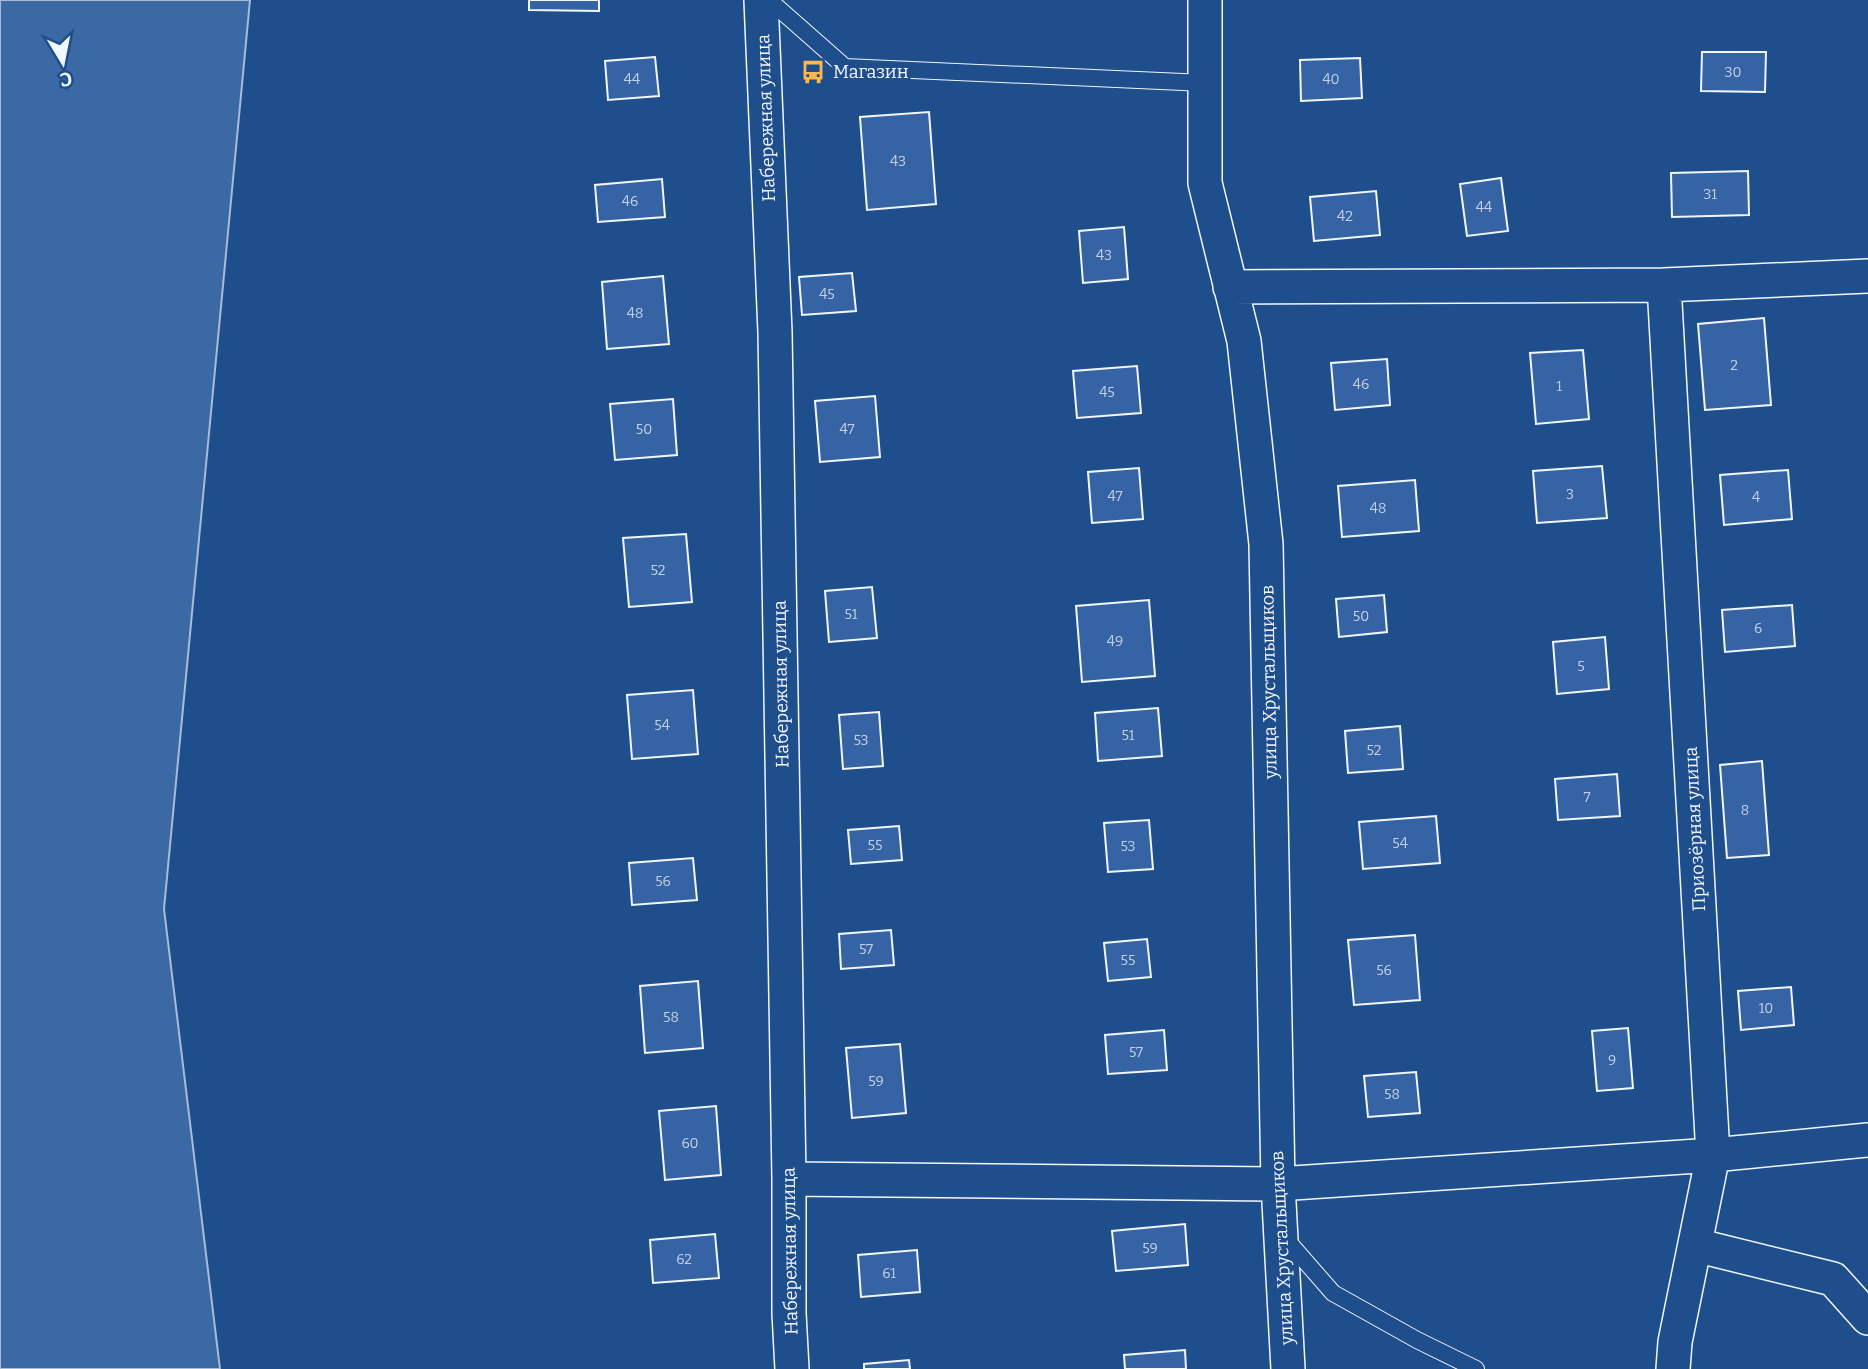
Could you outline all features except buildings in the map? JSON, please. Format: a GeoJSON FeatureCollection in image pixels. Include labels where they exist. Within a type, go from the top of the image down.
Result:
{"type":"FeatureCollection","features":[{"type":"Feature","properties":{"kind":"street","name":"Набережная улица"},"geometry":{"type":"LineString","coordinates":[[761,0],[775,332],[792,1369]]}},
{"type":"Feature","properties":{"kind":"street","name":"улица Хрустальщиков"},"geometry":{"type":"LineString","coordinates":[[1205,0],[1205,183],[1244,341],[1266,544],[1278,1184],[1288,1369]]}},
{"type":"Feature","properties":{"kind":"street"},"geometry":{"type":"LineString","coordinates":[[1230,287],[1664,285],[1868,276]]}},
{"type":"Feature","properties":{"kind":"street","name":"Приозёрная улица"},"geometry":{"type":"LineString","coordinates":[[1664,285],[1713,1155],[1675,1342],[1673,1369]]}},
{"type":"Feature","properties":{"kind":"street"},"geometry":{"type":"LineString","coordinates":[[789,1179],[1278,1184],[1713,1155],[1868,1140]]}},
{"type":"Feature","properties":{"kind":"street"},"geometry":{"type":"LineString","coordinates":[[1695,1245],[1833,1279],[1868,1318]]}},
{"type":"Feature","properties":{"kind":"lane"},"geometry":{"type":"LineString","coordinates":[[769,0],[845,67],[1205,83]]}},
{"type":"Feature","properties":{"kind":"lane"},"geometry":{"type":"LineString","coordinates":[[1281,1232],[1333,1293],[1476,1369]]}},
{"type":"Feature","properties":{"kind":"water"},"geometry":{"type":"Polygon","coordinates":[[[0,0],[250,0],[164,909],[220,1369],[0,1369],[0,0]]]}},
{"type":"Feature","properties":{"kind":"place","name":"Магазин"},"geometry":{"type":"Point","coordinates":[813,72]}}]}
